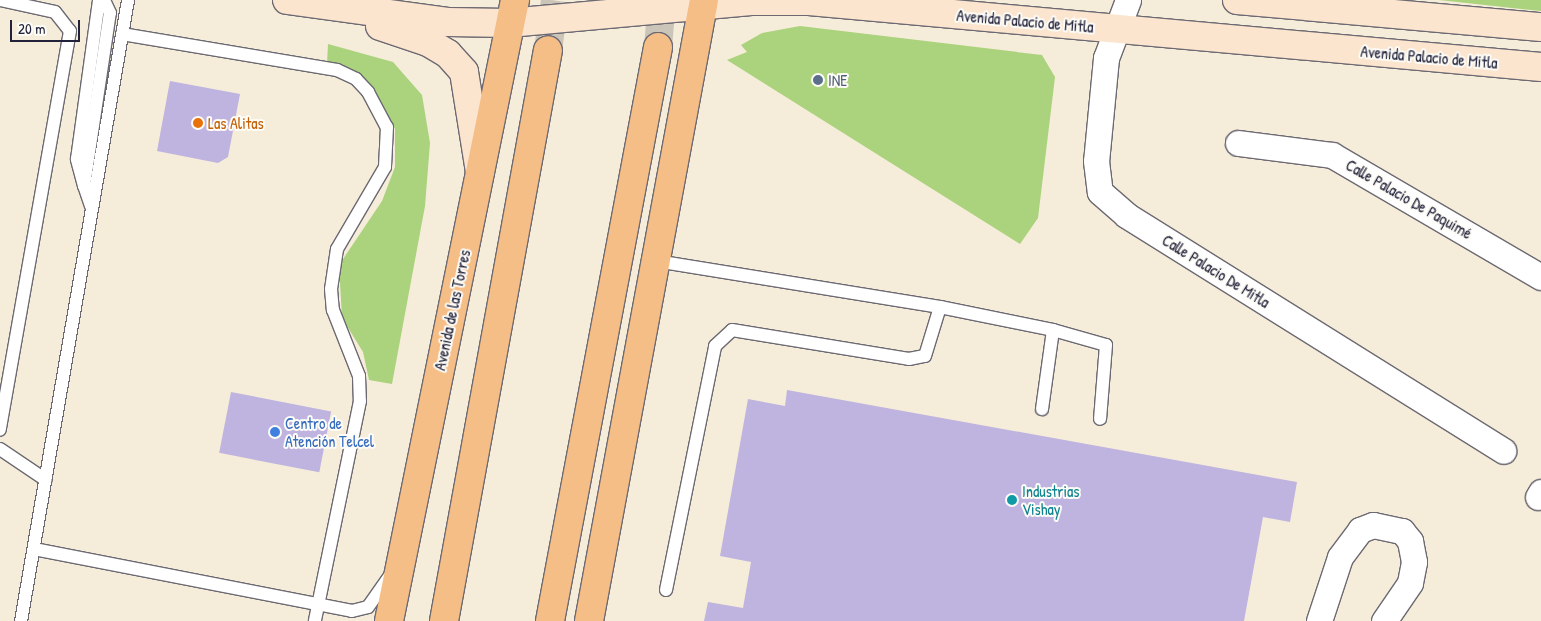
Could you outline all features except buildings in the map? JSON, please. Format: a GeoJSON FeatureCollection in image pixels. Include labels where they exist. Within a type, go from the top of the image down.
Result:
{"type":"FeatureCollection","features":[{"type":"Feature","properties":{"kind":"main road"},"geometry":{"type":"LineString","coordinates":[[287,0],[448,22],[512,11]]}},
{"type":"Feature","properties":{"kind":"main road"},"geometry":{"type":"LineString","coordinates":[[1236,0],[1541,27]]}},
{"type":"Feature","properties":{"kind":"main road","name":"Avenida Palacio de Mitla"},"geometry":{"type":"LineString","coordinates":[[512,11],[704,3],[809,1],[1541,67]]}},
{"type":"Feature","properties":{"kind":"main road"},"geometry":{"type":"LineString","coordinates":[[590,621],[704,3]]}},
{"type":"Feature","properties":{"kind":"main road"},"geometry":{"type":"LineString","coordinates":[[322,6],[428,42],[448,54],[464,72],[481,180]]}},
{"type":"Feature","properties":{"kind":"main road","name":"Avenida de las Torres"},"geometry":{"type":"LineString","coordinates":[[389,621],[481,180],[512,11]]}},
{"type":"Feature","properties":{"kind":"main road"},"geometry":{"type":"LineString","coordinates":[[550,621],[658,47]]}},
{"type":"Feature","properties":{"kind":"main road"},"geometry":{"type":"LineString","coordinates":[[444,621],[548,50]]}},
{"type":"Feature","properties":{"kind":"street","name":"Calle Palacio De Mitla"},"geometry":{"type":"LineString","coordinates":[[1128,0],[1114,29],[1106,58],[1096,161],[1098,185],[1108,202],[1503,451]]}},
{"type":"Feature","properties":{"kind":"street","name":"Calle Palacio De Paquimé"},"geometry":{"type":"LineString","coordinates":[[1238,143],[1303,149],[1339,158],[1541,277]]}},
{"type":"Feature","properties":{"kind":"street"},"geometry":{"type":"LineString","coordinates":[[1319,621],[1340,557],[1360,530],[1373,525],[1402,531],[1410,541],[1414,562],[1410,583],[1384,621]]}},
{"type":"Feature","properties":{"kind":"lane"},"geometry":{"type":"LineString","coordinates":[[0,0],[56,12],[70,31],[0,430]]}},
{"type":"Feature","properties":{"kind":"lane"},"geometry":{"type":"LineString","coordinates":[[91,207],[77,159],[99,0]]}},
{"type":"Feature","properties":{"kind":"lane"},"geometry":{"type":"LineString","coordinates":[[84,186],[110,13],[104,0]]}},
{"type":"Feature","properties":{"kind":"lane"},"geometry":{"type":"LineString","coordinates":[[21,621],[128,0]]}},
{"type":"Feature","properties":{"kind":"lane"},"geometry":{"type":"LineString","coordinates":[[122,34],[337,70],[356,79],[379,108],[387,139],[382,177],[366,198],[337,249],[331,289],[333,310],[359,376],[360,401],[315,621]]}},
{"type":"Feature","properties":{"kind":"lane"},"geometry":{"type":"LineString","coordinates":[[656,261],[940,307],[1053,330],[1106,345],[1100,418]]}},
{"type":"Feature","properties":{"kind":"lane"},"geometry":{"type":"LineString","coordinates":[[666,590],[715,346],[724,334],[745,329],[919,360],[929,347],[940,307]]}},
{"type":"Feature","properties":{"kind":"lane"},"geometry":{"type":"LineString","coordinates":[[1042,408],[1053,330]]}},
{"type":"Feature","properties":{"kind":"lane"},"geometry":{"type":"LineString","coordinates":[[0,449],[46,480]]}},
{"type":"Feature","properties":{"kind":"lane"},"geometry":{"type":"LineString","coordinates":[[34,550],[318,607],[352,611],[368,607],[402,560]]}},
{"type":"Feature","properties":{"kind":"green space"},"geometry":{"type":"Polygon","coordinates":[[[1439,0],[1541,0],[1541,11],[1439,0]]]}},
{"type":"Feature","properties":{"kind":"green space"},"geometry":{"type":"Polygon","coordinates":[[[800,26],[1042,55],[1055,77],[1038,218],[1020,244],[727,60],[747,52],[741,45],[762,33],[800,26]]]}},
{"type":"Feature","properties":{"kind":"green space"},"geometry":{"type":"Polygon","coordinates":[[[328,44],[393,62],[422,95],[430,143],[425,206],[392,384],[369,380],[363,352],[342,318],[339,265],[382,201],[395,167],[395,129],[376,94],[327,64],[328,44]]]}},
{"type":"Feature","properties":{"kind":"tunnel"},"geometry":{"type":"LineString","coordinates":[[548,50],[555,0]]}},
{"type":"Feature","properties":{"kind":"tunnel"},"geometry":{"type":"LineString","coordinates":[[658,47],[662,0]]}},
{"type":"Feature","properties":{"kind":"place","name":"INE"},"geometry":{"type":"Point","coordinates":[818,80]}},
{"type":"Feature","properties":{"kind":"place","name":"Las Alitas"},"geometry":{"type":"Point","coordinates":[198,123]}},
{"type":"Feature","properties":{"kind":"place","name":"Centro de Atención Telcel"},"geometry":{"type":"Point","coordinates":[275,432]}},
{"type":"Feature","properties":{"kind":"place","name":"Industrias Vishay"},"geometry":{"type":"Point","coordinates":[1012,500]}}]}
